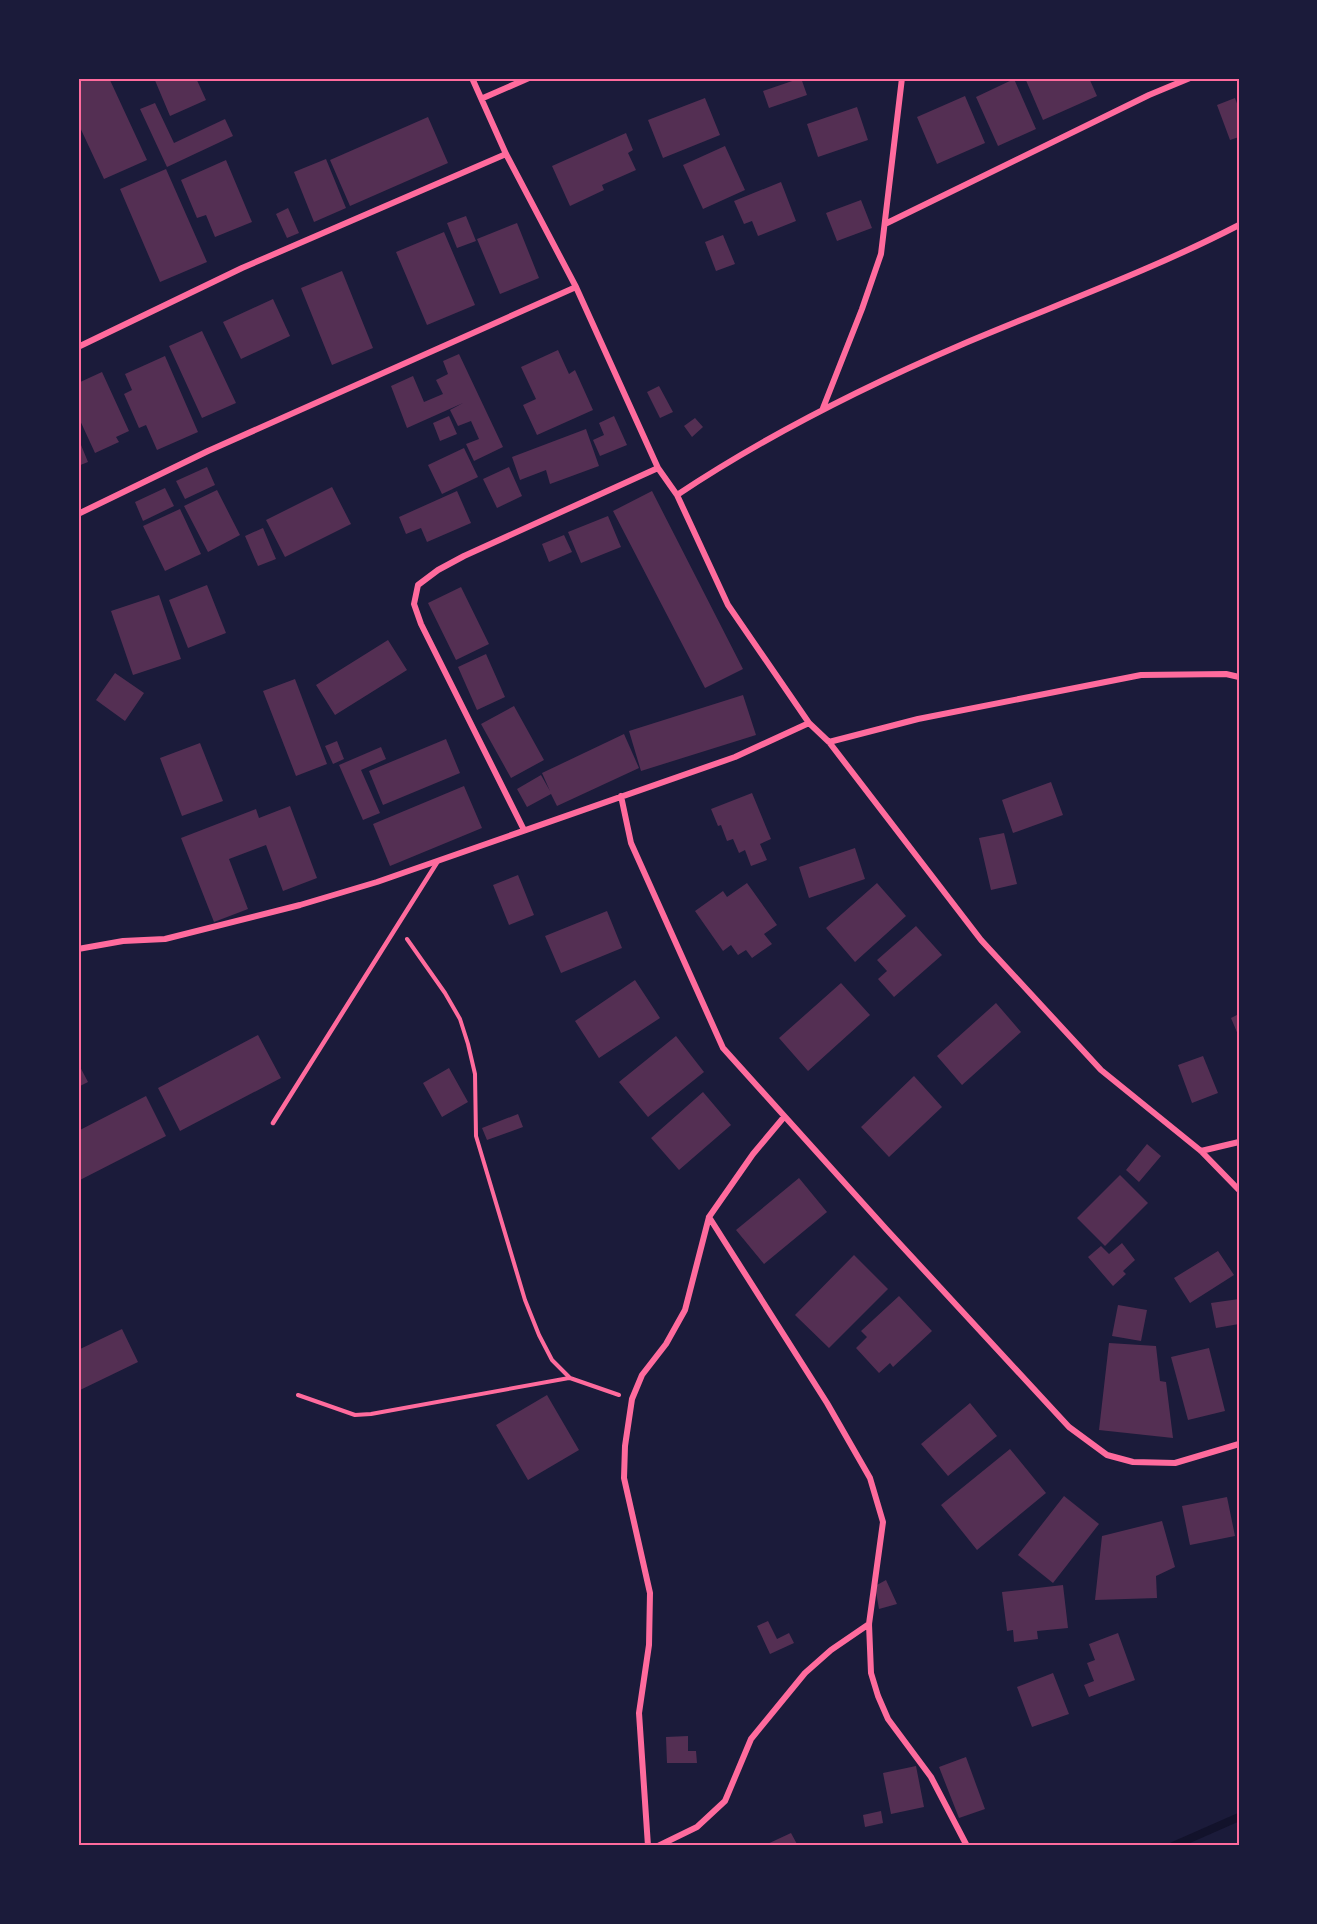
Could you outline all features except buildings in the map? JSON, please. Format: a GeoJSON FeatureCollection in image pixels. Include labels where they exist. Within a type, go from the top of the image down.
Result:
{"type":"FeatureCollection","features":[{"type":"Feature","properties":{"kind":"street"},"geometry":{"type":"LineString","coordinates":[[472,78],[506,153],[576,287],[658,468],[677,495],[728,605],[809,723],[829,742],[981,940],[1101,1070],[1201,1150],[1239,1190]]}},
{"type":"Feature","properties":{"kind":"street"},"geometry":{"type":"LineString","coordinates":[[483,98],[529,78]]}},
{"type":"Feature","properties":{"kind":"street"},"geometry":{"type":"LineString","coordinates":[[823,408],[881,254],[902,78]]}},
{"type":"Feature","properties":{"kind":"street"},"geometry":{"type":"LineString","coordinates":[[885,224],[1149,95],[1190,78]]}},
{"type":"Feature","properties":{"kind":"street"},"geometry":{"type":"LineString","coordinates":[[78,347],[242,268],[506,153]]}},
{"type":"Feature","properties":{"kind":"street"},"geometry":{"type":"LineString","coordinates":[[677,495],[721,466],[823,408],[1239,225]]}},
{"type":"Feature","properties":{"kind":"street"},"geometry":{"type":"LineString","coordinates":[[78,514],[208,451],[576,287]]}},
{"type":"Feature","properties":{"kind":"street"},"geometry":{"type":"LineString","coordinates":[[524,830],[421,624],[414,604],[418,585],[438,570],[464,556],[658,468]]}},
{"type":"Feature","properties":{"kind":"street"},"geometry":{"type":"LineString","coordinates":[[829,742],[918,719],[1141,675],[1226,674],[1239,677]]}},
{"type":"Feature","properties":{"kind":"street"},"geometry":{"type":"LineString","coordinates":[[78,949],[123,940],[165,939],[300,905],[377,882],[735,757],[809,723]]}},
{"type":"Feature","properties":{"kind":"street"},"geometry":{"type":"LineString","coordinates":[[621,796],[631,843],[723,1048],[1069,1427],[1107,1455],[1133,1462],[1175,1463],[1239,1444]]}},
{"type":"Feature","properties":{"kind":"street"},"geometry":{"type":"LineString","coordinates":[[648,1846],[639,1713],[649,1645],[651,1593],[624,1478],[632,1400],[642,1375],[666,1344],[685,1310],[709,1217],[753,1154],[784,1117]]}},
{"type":"Feature","properties":{"kind":"street"},"geometry":{"type":"LineString","coordinates":[[1201,1150],[1239,1142]]}},
{"type":"Feature","properties":{"kind":"street"},"geometry":{"type":"LineString","coordinates":[[709,1217],[827,1403],[870,1478],[883,1522],[869,1624],[871,1673],[888,1719],[931,1777],[968,1846]]}},
{"type":"Feature","properties":{"kind":"street"},"geometry":{"type":"LineString","coordinates":[[658,1846],[697,1827],[725,1801],[751,1739],[805,1673],[831,1650],[869,1624]]}},
{"type":"Feature","properties":{"kind":"lane"},"geometry":{"type":"LineString","coordinates":[[273,1123],[438,861]]}},
{"type":"Feature","properties":{"kind":"path"},"geometry":{"type":"LineString","coordinates":[[398,926],[445,993],[460,1019],[475,1074],[476,1136],[525,1300],[539,1335],[552,1360],[570,1378],[632,1400]]}},
{"type":"Feature","properties":{"kind":"path"},"geometry":{"type":"LineString","coordinates":[[298,1395],[355,1415],[371,1414],[570,1378]]}},
{"type":"Feature","properties":{"kind":"waterway"},"geometry":{"type":"LineString","coordinates":[[1173,1846],[1239,1817]]}}]}
